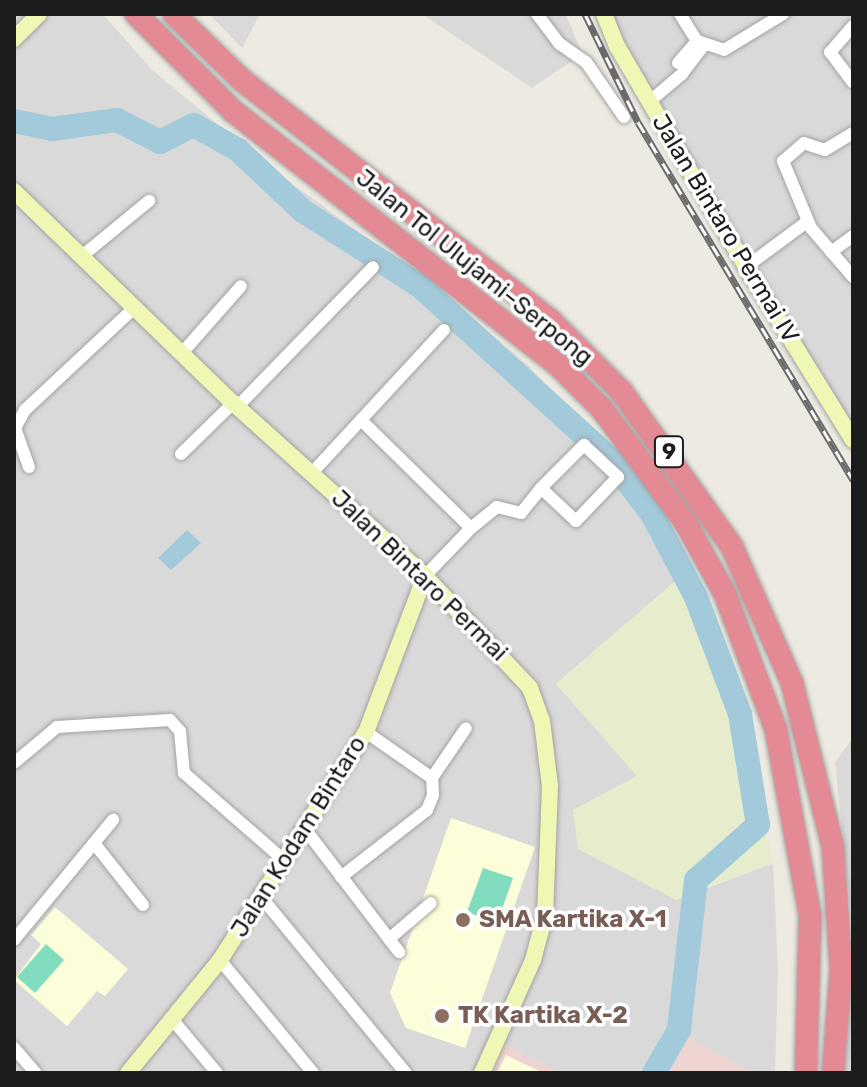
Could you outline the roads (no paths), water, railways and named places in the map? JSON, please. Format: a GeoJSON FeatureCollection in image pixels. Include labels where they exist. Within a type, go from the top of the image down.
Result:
{"type":"FeatureCollection","features":[{"type":"Feature","properties":{"kind":"highway","name":"Jalan Tol Ulujami–Serpong"},"geometry":{"type":"LineString","coordinates":[[136,14],[233,111],[558,365],[602,409],[685,522],[725,594],[776,730],[810,916],[806,1073]]}},
{"type":"Feature","properties":{"kind":"highway","name":"Jalan Tol Ulujami–Serpong"},"geometry":{"type":"LineString","coordinates":[[176,16],[243,81],[551,321],[622,392],[732,547],[792,683],[833,848],[841,970],[833,1073]]}},
{"type":"Feature","properties":{"kind":"main road"},"geometry":{"type":"LineString","coordinates":[[14,39],[39,14]]}},
{"type":"Feature","properties":{"kind":"main road","name":"Jalan Bintaro Permai IV"},"geometry":{"type":"LineString","coordinates":[[604,14],[650,101],[746,267],[852,437]]}},
{"type":"Feature","properties":{"kind":"main road","name":"Jalan Bintaro Permai"},"geometry":{"type":"LineString","coordinates":[[14,191],[235,405],[425,576],[530,688],[546,747],[550,842],[545,915],[533,960],[482,1073]]}},
{"type":"Feature","properties":{"kind":"main road","name":"Jalan Kodam Bintaro"},"geometry":{"type":"LineString","coordinates":[[130,1072],[220,960],[366,732],[425,576]]}},
{"type":"Feature","properties":{"kind":"street"},"geometry":{"type":"LineString","coordinates":[[537,14],[560,44],[586,62],[624,117]]}},
{"type":"Feature","properties":{"kind":"street"},"geometry":{"type":"LineString","coordinates":[[680,14],[700,43],[713,50],[734,46],[783,14]]}},
{"type":"Feature","properties":{"kind":"street"},"geometry":{"type":"LineString","coordinates":[[853,26],[830,52],[853,82]]}},
{"type":"Feature","properties":{"kind":"street"},"geometry":{"type":"LineString","coordinates":[[650,101],[682,74],[700,43]]}},
{"type":"Feature","properties":{"kind":"street"},"geometry":{"type":"LineString","coordinates":[[678,63],[700,43]]}},
{"type":"Feature","properties":{"kind":"street"},"geometry":{"type":"LineString","coordinates":[[853,133],[825,150],[804,143],[783,161],[808,221],[853,277]]}},
{"type":"Feature","properties":{"kind":"street"},"geometry":{"type":"LineString","coordinates":[[82,256],[149,201]]}},
{"type":"Feature","properties":{"kind":"street"},"geometry":{"type":"LineString","coordinates":[[746,267],[808,221]]}},
{"type":"Feature","properties":{"kind":"street"},"geometry":{"type":"LineString","coordinates":[[831,252],[853,236]]}},
{"type":"Feature","properties":{"kind":"street"},"geometry":{"type":"LineString","coordinates":[[181,454],[235,405],[373,267]]}},
{"type":"Feature","properties":{"kind":"street"},"geometry":{"type":"LineString","coordinates":[[182,353],[241,286]]}},
{"type":"Feature","properties":{"kind":"street"},"geometry":{"type":"LineString","coordinates":[[29,467],[15,428],[41,395],[135,307]]}},
{"type":"Feature","properties":{"kind":"street"},"geometry":{"type":"LineString","coordinates":[[311,474],[444,330]]}},
{"type":"Feature","properties":{"kind":"street"},"geometry":{"type":"LineString","coordinates":[[361,420],[471,528]]}},
{"type":"Feature","properties":{"kind":"street"},"geometry":{"type":"LineString","coordinates":[[425,576],[471,528],[497,507],[518,515],[541,488],[584,445],[618,477],[576,521],[541,488]]}},
{"type":"Feature","properties":{"kind":"street"},"geometry":{"type":"LineString","coordinates":[[14,763],[57,727],[157,717],[170,720],[180,731],[179,759],[191,781],[285,861]]}},
{"type":"Feature","properties":{"kind":"street"},"geometry":{"type":"LineString","coordinates":[[341,877],[427,810],[433,795],[432,778],[466,728]]}},
{"type":"Feature","properties":{"kind":"street"},"geometry":{"type":"LineString","coordinates":[[366,732],[432,778]]}},
{"type":"Feature","properties":{"kind":"street"},"geometry":{"type":"LineString","coordinates":[[14,940],[113,820]]}},
{"type":"Feature","properties":{"kind":"street"},"geometry":{"type":"LineString","coordinates":[[305,829],[399,952]]}},
{"type":"Feature","properties":{"kind":"street"},"geometry":{"type":"LineString","coordinates":[[94,843],[143,905]]}},
{"type":"Feature","properties":{"kind":"street"},"geometry":{"type":"LineString","coordinates":[[262,898],[406,1073]]}},
{"type":"Feature","properties":{"kind":"street"},"geometry":{"type":"LineString","coordinates":[[389,939],[431,903]]}},
{"type":"Feature","properties":{"kind":"street"},"geometry":{"type":"LineString","coordinates":[[220,960],[313,1073]]}},
{"type":"Feature","properties":{"kind":"street"},"geometry":{"type":"LineString","coordinates":[[172,1019],[217,1073]]}},
{"type":"Feature","properties":{"kind":"street"},"geometry":{"type":"LineString","coordinates":[[14,1048],[36,1073]]}},
{"type":"Feature","properties":{"kind":"water"},"geometry":{"type":"Polygon","coordinates":[[[187,530],[201,543],[171,570],[158,558],[187,530]]]}},
{"type":"Feature","properties":{"kind":"waterway"},"geometry":{"type":"LineString","coordinates":[[14,121],[52,129],[117,120],[160,142],[194,125],[238,150],[303,211],[420,286],[612,461],[652,514],[696,597],[740,714],[758,825],[696,880],[679,1030],[654,1073]]}},
{"type":"Feature","properties":{"kind":"railway"},"geometry":{"type":"LineString","coordinates":[[585,14],[638,122],[853,480]]}},
{"type":"Feature","properties":{"kind":"place","name":"SMA Kartika X-1"},"geometry":{"type":"Point","coordinates":[463,920]}},
{"type":"Feature","properties":{"kind":"place","name":"TK Kartika X-2"},"geometry":{"type":"Point","coordinates":[442,1016]}}]}
